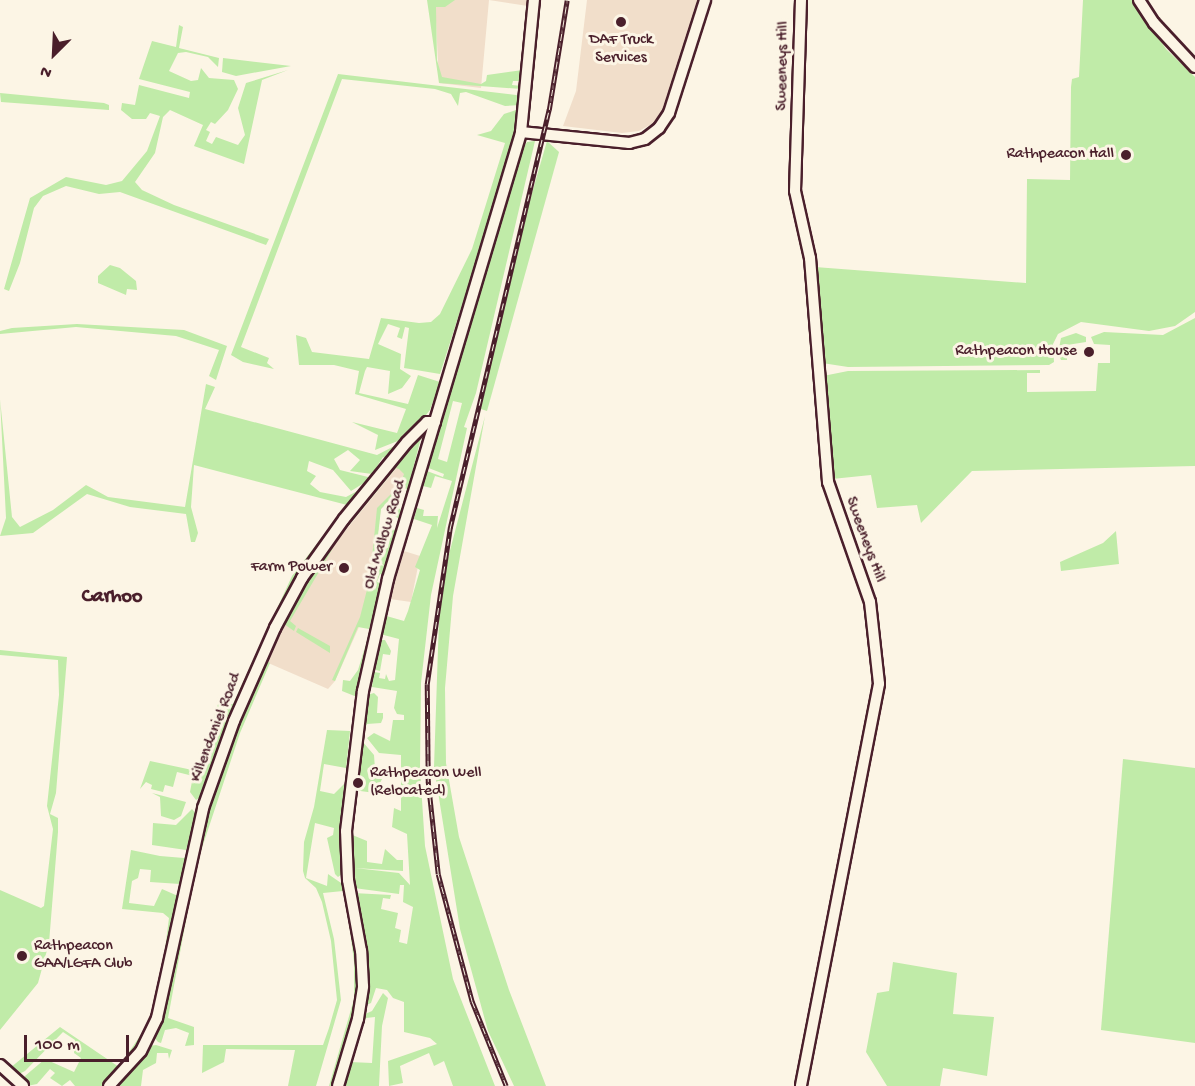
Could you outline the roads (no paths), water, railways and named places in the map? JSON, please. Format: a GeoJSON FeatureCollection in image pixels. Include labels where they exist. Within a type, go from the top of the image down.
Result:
{"type":"FeatureCollection","features":[{"type":"Feature","properties":{"kind":"street","name":"Old Mallow Road"},"geometry":{"type":"LineString","coordinates":[[338,1086],[358,1019],[363,986],[346,850],[355,736],[382,600],[521,132],[534,0]]}},
{"type":"Feature","properties":{"kind":"street"},"geometry":{"type":"LineString","coordinates":[[521,132],[629,143],[645,139],[659,128],[669,114],[705,0]]}},
{"type":"Feature","properties":{"kind":"street","name":"Sweeneys Hill"},"geometry":{"type":"LineString","coordinates":[[801,0],[795,191],[810,258],[828,482],[870,602],[879,684],[801,1086]]}},
{"type":"Feature","properties":{"kind":"street"},"geometry":{"type":"LineString","coordinates":[[1139,0],[1154,23],[1195,67]]}},
{"type":"Feature","properties":{"kind":"street","name":"Killendaniel Road"},"geometry":{"type":"LineString","coordinates":[[109,1086],[141,1051],[158,1018],[202,808],[234,722],[278,621],[302,578],[344,519],[407,442],[427,422],[435,422]]}},
{"type":"Feature","properties":{"kind":"street"},"geometry":{"type":"LineString","coordinates":[[0,1065],[23,1086]]}},
{"type":"Feature","properties":{"kind":"railway"},"geometry":{"type":"LineString","coordinates":[[506,1086],[472,1002],[438,874],[428,782],[427,684],[450,528],[549,110],[567,0]]}},
{"type":"Feature","properties":{"kind":"place","name":"DAF Truck Services"},"geometry":{"type":"Point","coordinates":[621,22]}},
{"type":"Feature","properties":{"kind":"place","name":"Rathpeacon Hall"},"geometry":{"type":"Point","coordinates":[1126,155]}},
{"type":"Feature","properties":{"kind":"place","name":"Rathpeacon House"},"geometry":{"type":"Point","coordinates":[1089,352]}},
{"type":"Feature","properties":{"kind":"place","name":"Farm Power"},"geometry":{"type":"Point","coordinates":[344,568]}},
{"type":"Feature","properties":{"kind":"place","name":"Rathpeacon Well (Relocated)"},"geometry":{"type":"Point","coordinates":[358,783]}},
{"type":"Feature","properties":{"kind":"place","name":"Rathpeacon GAA/LGFA Club"},"geometry":{"type":"Point","coordinates":[22,956]}},
{"type":"Feature","properties":{"kind":"district","name":"Carhoo"},"geometry":{"type":"Point","coordinates":[112,597]}}]}
